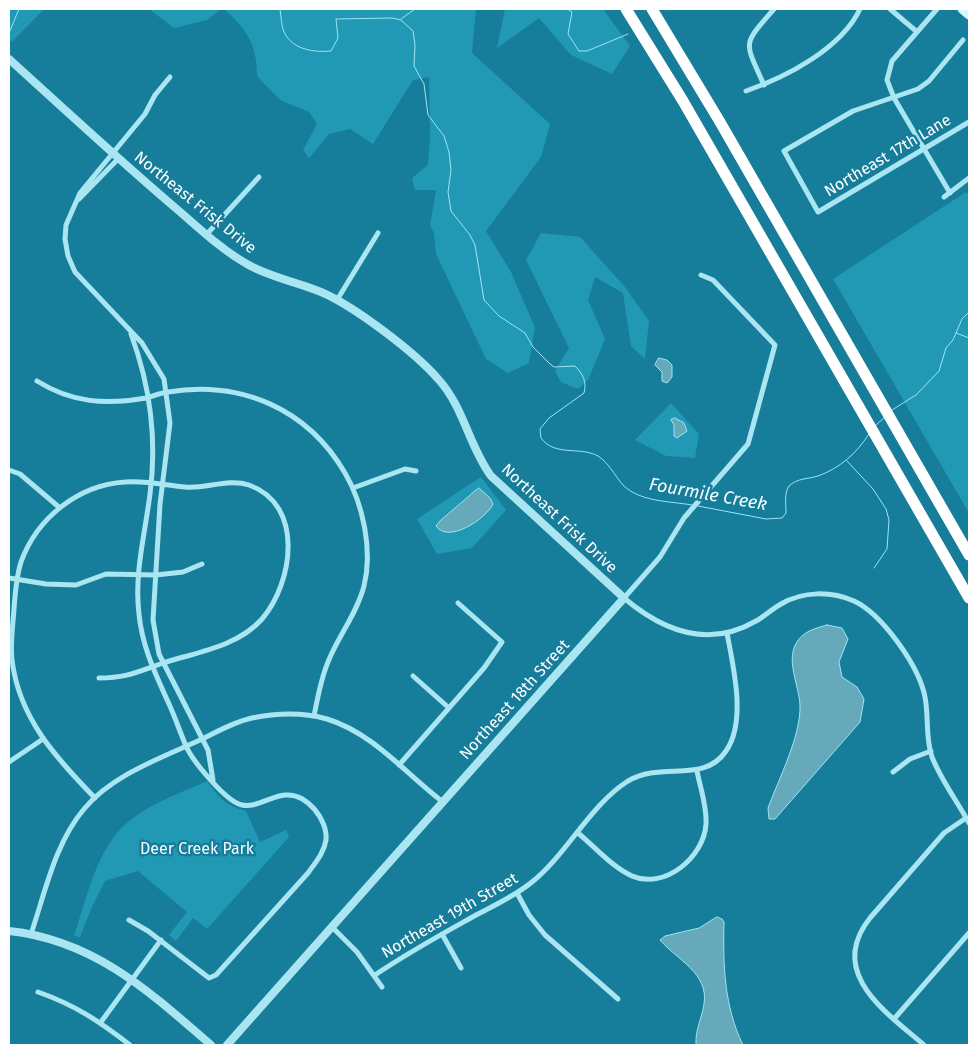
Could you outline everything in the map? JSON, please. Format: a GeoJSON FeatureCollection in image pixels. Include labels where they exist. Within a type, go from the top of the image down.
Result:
{"type":"FeatureCollection","features":[{"type":"Feature","properties":{"kind":"highway"},"geometry":{"type":"LineString","coordinates":[[626,9],[683,101],[969,598]]}},
{"type":"Feature","properties":{"kind":"highway"},"geometry":{"type":"LineString","coordinates":[[652,9],[720,122],[969,555]]}},
{"type":"Feature","properties":{"kind":"main road"},"geometry":{"type":"LineString","coordinates":[[962,9],[969,15]]}},
{"type":"Feature","properties":{"kind":"street"},"geometry":{"type":"LineString","coordinates":[[764,84],[748,45],[751,36],[774,9]]}},
{"type":"Feature","properties":{"kind":"street"},"geometry":{"type":"LineString","coordinates":[[746,91],[764,84],[837,42],[848,29],[860,9]]}},
{"type":"Feature","properties":{"kind":"street"},"geometry":{"type":"LineString","coordinates":[[890,9],[916,32]]}},
{"type":"Feature","properties":{"kind":"street"},"geometry":{"type":"LineString","coordinates":[[936,9],[892,61],[888,70],[887,80],[894,98],[950,193]]}},
{"type":"Feature","properties":{"kind":"street"},"geometry":{"type":"LineString","coordinates":[[894,98],[924,85],[963,40]]}},
{"type":"Feature","properties":{"kind":"street","name":"Northeast Frisk Drive"},"geometry":{"type":"LineString","coordinates":[[9,59],[116,156],[207,234],[246,264],[337,300],[365,318],[438,378],[455,402],[475,450],[491,476],[624,598],[649,618],[677,630],[697,634],[727,633],[755,621],[788,600],[805,595],[833,595],[863,606],[883,623],[920,681],[924,695],[926,729],[931,751],[942,778],[968,820]]}},
{"type":"Feature","properties":{"kind":"street"},"geometry":{"type":"LineString","coordinates":[[170,77],[155,95],[145,114],[116,156],[86,185],[74,203],[66,225],[66,239],[72,264],[87,287],[106,302],[153,358],[164,379],[169,408],[169,441],[162,485],[155,561],[153,620],[159,654],[208,750],[214,783]]}},
{"type":"Feature","properties":{"kind":"street","name":"Northeast 17th Lane"},"geometry":{"type":"LineString","coordinates":[[894,98],[852,110],[784,151],[818,212],[969,122]]}},
{"type":"Feature","properties":{"kind":"street"},"geometry":{"type":"LineString","coordinates":[[207,234],[259,176]]}},
{"type":"Feature","properties":{"kind":"street"},"geometry":{"type":"LineString","coordinates":[[944,197],[969,178]]}},
{"type":"Feature","properties":{"kind":"street"},"geometry":{"type":"LineString","coordinates":[[337,300],[378,233]]}},
{"type":"Feature","properties":{"kind":"street","name":"Northeast 18th Street"},"geometry":{"type":"LineString","coordinates":[[227,1045],[660,557],[684,518],[748,444],[775,345],[713,280],[702,276]]}},
{"type":"Feature","properties":{"kind":"street"},"geometry":{"type":"LineString","coordinates":[[129,920],[161,940],[209,978],[216,974],[308,873],[320,856],[326,842],[326,830],[321,817],[310,805],[299,798],[288,794],[272,797],[251,805],[242,805],[230,801],[191,757],[152,668],[138,614],[139,574],[151,484],[153,440],[142,366],[131,334]]}},
{"type":"Feature","properties":{"kind":"street"},"geometry":{"type":"LineString","coordinates":[[37,381],[68,396],[99,403],[148,397],[167,392],[221,390],[248,394],[276,406],[300,421],[318,438],[338,462],[353,488],[364,526],[366,556],[364,586],[331,656],[319,691],[314,716]]}},
{"type":"Feature","properties":{"kind":"street"},"geometry":{"type":"LineString","coordinates":[[353,488],[405,469],[416,471]]}},
{"type":"Feature","properties":{"kind":"street"},"geometry":{"type":"LineString","coordinates":[[9,470],[20,474],[60,508]]}},
{"type":"Feature","properties":{"kind":"street"},"geometry":{"type":"LineString","coordinates":[[94,798],[49,750],[26,712],[11,659],[15,599],[20,565],[28,544],[39,526],[83,492],[122,482],[190,487],[234,482],[250,485],[265,494],[278,508],[289,548],[285,580],[267,614],[255,627],[240,637],[216,648],[164,663],[134,675],[99,678]]}},
{"type":"Feature","properties":{"kind":"street"},"geometry":{"type":"LineString","coordinates":[[9,578],[46,584],[76,585],[106,574],[156,575],[183,572],[202,564]]}},
{"type":"Feature","properties":{"kind":"street"},"geometry":{"type":"LineString","coordinates":[[400,765],[484,668],[502,642],[458,603]]}},
{"type":"Feature","properties":{"kind":"street"},"geometry":{"type":"LineString","coordinates":[[578,832],[618,867],[634,877],[651,880],[673,873],[694,853],[705,833],[705,812],[697,771],[722,756],[730,744],[734,729],[737,691],[727,633]]}},
{"type":"Feature","properties":{"kind":"street"},"geometry":{"type":"LineString","coordinates":[[413,676],[449,708]]}},
{"type":"Feature","properties":{"kind":"street"},"geometry":{"type":"LineString","coordinates":[[31,934],[68,832],[83,809],[103,790],[125,777],[227,726],[250,719],[286,713],[327,719],[363,736],[443,802]]}},
{"type":"Feature","properties":{"kind":"street"},"geometry":{"type":"LineString","coordinates":[[9,762],[43,739]]}},
{"type":"Feature","properties":{"kind":"street"},"geometry":{"type":"LineString","coordinates":[[893,772],[910,759],[931,751]]}},
{"type":"Feature","properties":{"kind":"street","name":"Northeast 19th Street"},"geometry":{"type":"LineString","coordinates":[[375,975],[442,934],[517,892],[540,876],[611,794],[637,777],[656,771],[697,771]]}},
{"type":"Feature","properties":{"kind":"street"},"geometry":{"type":"LineString","coordinates":[[924,1045],[870,997],[860,980],[855,962],[859,936],[868,921],[944,833],[968,820]]}},
{"type":"Feature","properties":{"kind":"street"},"geometry":{"type":"LineString","coordinates":[[517,892],[540,930],[618,999]]}},
{"type":"Feature","properties":{"kind":"street"},"geometry":{"type":"LineString","coordinates":[[332,928],[357,952],[382,987]]}},
{"type":"Feature","properties":{"kind":"street"},"geometry":{"type":"LineString","coordinates":[[9,931],[31,934],[69,945],[120,970],[157,997],[211,1045]]}},
{"type":"Feature","properties":{"kind":"street"},"geometry":{"type":"LineString","coordinates":[[894,1019],[969,933]]}},
{"type":"Feature","properties":{"kind":"street"},"geometry":{"type":"LineString","coordinates":[[442,934],[461,968]]}},
{"type":"Feature","properties":{"kind":"street"},"geometry":{"type":"LineString","coordinates":[[101,1022],[161,940]]}},
{"type":"Feature","properties":{"kind":"street"},"geometry":{"type":"LineString","coordinates":[[38,992],[65,1001],[101,1022],[130,1045]]}},
{"type":"Feature","properties":{"kind":"green space"},"geometry":{"type":"Polygon","coordinates":[[[9,9],[44,9],[12,42],[9,39],[9,9]]]}},
{"type":"Feature","properties":{"kind":"green space"},"geometry":{"type":"Polygon","coordinates":[[[149,9],[221,9],[207,20],[174,28],[149,9]]]}},
{"type":"Feature","properties":{"kind":"green space"},"geometry":{"type":"Polygon","coordinates":[[[224,9],[476,9],[472,53],[550,124],[541,157],[486,231],[511,272],[535,328],[529,363],[508,373],[486,359],[436,254],[434,233],[430,225],[436,190],[415,190],[412,178],[428,165],[430,135],[429,77],[413,80],[373,144],[350,129],[329,134],[309,158],[303,150],[317,124],[309,112],[280,100],[257,76],[253,46],[245,31],[224,9]]]}},
{"type":"Feature","properties":{"kind":"green space"},"geometry":{"type":"Polygon","coordinates":[[[505,9],[603,9],[630,46],[612,74],[571,55],[539,18],[497,48],[505,9]]]}},
{"type":"Feature","properties":{"kind":"green space"},"geometry":{"type":"Polygon","coordinates":[[[966,192],[969,195],[969,513],[833,279],[966,192]]]}},
{"type":"Feature","properties":{"kind":"green space"},"geometry":{"type":"Polygon","coordinates":[[[541,233],[580,237],[625,287],[649,321],[645,359],[631,346],[623,293],[595,277],[588,300],[605,339],[588,380],[578,389],[561,382],[555,371],[569,348],[526,260],[541,233]]]}},
{"type":"Feature","properties":{"kind":"green space"},"geometry":{"type":"Polygon","coordinates":[[[671,403],[699,434],[695,458],[666,456],[635,440],[671,403]]]}},
{"type":"Feature","properties":{"kind":"green space"},"geometry":{"type":"Polygon","coordinates":[[[481,477],[506,510],[472,548],[437,554],[417,519],[481,477]]]}},
{"type":"Feature","properties":{"kind":"green space","name":"Deer Creek Park"},"geometry":{"type":"Polygon","coordinates":[[[207,781],[223,800],[246,811],[260,842],[286,830],[289,837],[207,929],[193,918],[176,941],[169,935],[187,912],[138,871],[105,881],[80,937],[74,936],[88,890],[100,860],[117,833],[146,809],[207,781]]]}},
{"type":"Feature","properties":{"kind":"shaded area"},"geometry":{"type":"Polygon","coordinates":[[[659,358],[667,360],[672,365],[672,377],[667,383],[662,381],[662,372],[655,365],[659,358]]]}},
{"type":"Feature","properties":{"kind":"shaded area"},"geometry":{"type":"Polygon","coordinates":[[[675,418],[684,423],[687,431],[677,438],[674,436],[674,425],[671,420],[675,418]]]}},
{"type":"Feature","properties":{"kind":"shaded area"},"geometry":{"type":"Polygon","coordinates":[[[479,488],[490,498],[493,504],[483,516],[457,531],[442,531],[436,526],[440,521],[479,488]]]}},
{"type":"Feature","properties":{"kind":"shaded area"},"geometry":{"type":"Polygon","coordinates":[[[827,625],[842,628],[848,639],[839,662],[842,677],[857,687],[864,699],[860,722],[775,819],[769,819],[768,808],[793,743],[799,717],[800,705],[792,662],[794,648],[803,635],[827,625]]]}},
{"type":"Feature","properties":{"kind":"shaded area"},"geometry":{"type":"Polygon","coordinates":[[[717,917],[724,922],[724,954],[728,1000],[743,1045],[696,1045],[704,1004],[702,984],[697,975],[660,940],[665,936],[699,928],[717,917]]]}},
{"type":"Feature","properties":{"kind":"waterway"},"geometry":{"type":"LineString","coordinates":[[9,33],[19,9]]}},
{"type":"Feature","properties":{"kind":"waterway","name":"Fourmile Creek"},"geometry":{"type":"LineString","coordinates":[[280,9],[284,33],[294,44],[308,50],[331,51],[338,38],[336,19],[392,18],[401,20],[413,31],[415,45],[414,66],[424,84],[428,115],[444,136],[449,152],[451,170],[448,192],[451,211],[470,235],[475,245],[484,300],[499,316],[525,333],[533,347],[550,364],[554,367],[575,366],[584,378],[584,393],[549,418],[540,429],[541,438],[553,447],[591,453],[598,456],[609,466],[623,485],[638,495],[655,500],[692,505]]}},
{"type":"Feature","properties":{"kind":"waterway"},"geometry":{"type":"LineString","coordinates":[[401,19],[415,9]]}},
{"type":"Feature","properties":{"kind":"waterway"},"geometry":{"type":"LineString","coordinates":[[567,9],[572,12],[568,34],[579,51],[587,51],[628,34]]}},
{"type":"Feature","properties":{"kind":"waterway","name":"Fourmile Creek"},"geometry":{"type":"LineString","coordinates":[[892,410],[916,395],[939,371],[946,348],[953,340],[962,319],[969,312]]}},
{"type":"Feature","properties":{"kind":"waterway"},"geometry":{"type":"LineString","coordinates":[[956,333],[969,338]]}},
{"type":"Feature","properties":{"kind":"waterway","name":"Fourmile Creek"},"geometry":{"type":"LineString","coordinates":[[876,425],[884,418]]}},
{"type":"Feature","properties":{"kind":"waterway","name":"Fourmile Creek"},"geometry":{"type":"LineString","coordinates":[[698,506],[766,519],[782,518],[786,513],[787,489],[792,483],[826,473],[853,454],[869,434]]}},
{"type":"Feature","properties":{"kind":"waterway"},"geometry":{"type":"LineString","coordinates":[[847,461],[873,489],[886,509],[889,520],[887,549],[874,568]]}}]}
